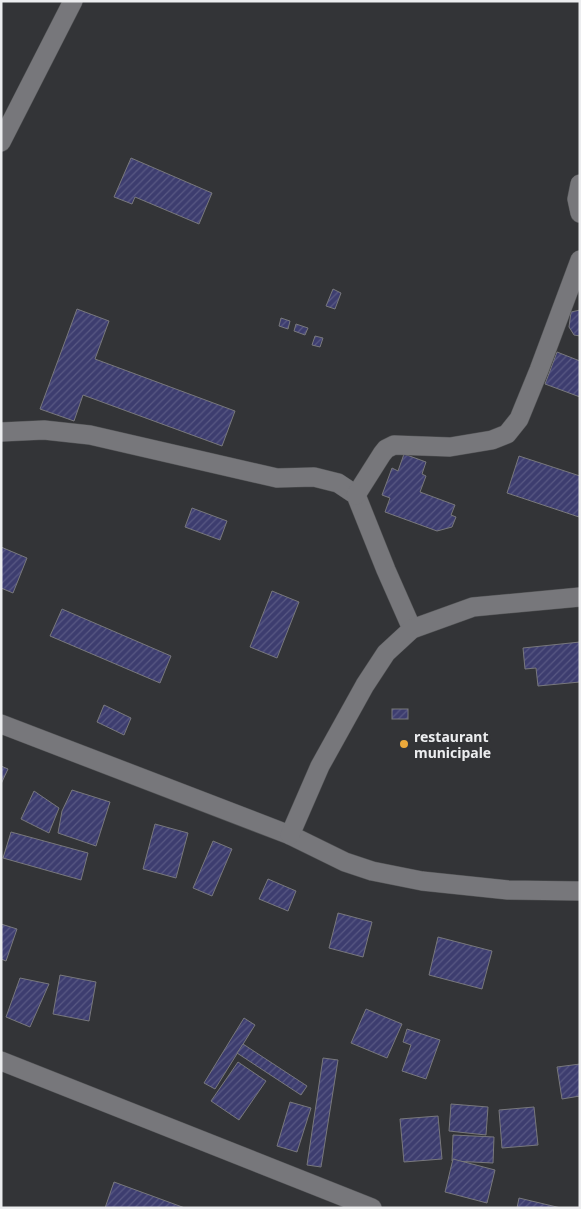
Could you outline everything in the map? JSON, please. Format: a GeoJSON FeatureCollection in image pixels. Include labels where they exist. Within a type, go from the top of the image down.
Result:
{"type":"FeatureCollection","features":[{"type":"Feature","properties":{"kind":"street"},"geometry":{"type":"LineString","coordinates":[[1,142],[73,1]]}},
{"type":"Feature","properties":{"kind":"street"},"geometry":{"type":"LineString","coordinates":[[580,184],[577,199],[580,213]]}},
{"type":"Feature","properties":{"kind":"street"},"geometry":{"type":"LineString","coordinates":[[356,495],[382,454],[386,449],[394,445],[450,448],[492,440],[507,434],[518,419],[536,378],[580,260]]}},
{"type":"Feature","properties":{"kind":"street"},"geometry":{"type":"LineString","coordinates":[[1,432],[44,430],[90,435],[277,478],[314,477],[338,483],[356,495],[412,628]]}},
{"type":"Feature","properties":{"kind":"street"},"geometry":{"type":"LineString","coordinates":[[290,835],[320,766],[365,685],[386,653],[412,628],[474,607],[580,597]]}},
{"type":"Feature","properties":{"kind":"street"},"geometry":{"type":"LineString","coordinates":[[1,724],[290,835],[345,862],[372,871],[422,881],[508,890],[580,891]]}},
{"type":"Feature","properties":{"kind":"street"},"geometry":{"type":"LineString","coordinates":[[1,1061],[372,1208]]}},
{"type":"Feature","properties":{"kind":"building"},"geometry":{"type":"Polygon","coordinates":[[[131,158],[212,193],[199,224],[135,197],[132,204],[114,197],[131,158]]]}},
{"type":"Feature","properties":{"kind":"building"},"geometry":{"type":"Polygon","coordinates":[[[333,289],[341,293],[335,309],[326,306],[333,289]]]}},
{"type":"Feature","properties":{"kind":"building"},"geometry":{"type":"Polygon","coordinates":[[[77,309],[109,321],[95,359],[235,411],[222,446],[83,395],[74,421],[40,409],[77,309]]]}},
{"type":"Feature","properties":{"kind":"building"},"geometry":{"type":"Polygon","coordinates":[[[580,310],[580,336],[574,335],[569,327],[571,312],[580,310]]]}},
{"type":"Feature","properties":{"kind":"building"},"geometry":{"type":"Polygon","coordinates":[[[281,318],[290,321],[288,329],[279,326],[281,318]]]}},
{"type":"Feature","properties":{"kind":"building"},"geometry":{"type":"Polygon","coordinates":[[[296,324],[308,328],[305,335],[294,331],[296,324]]]}},
{"type":"Feature","properties":{"kind":"building"},"geometry":{"type":"Polygon","coordinates":[[[315,336],[323,338],[320,347],[312,345],[315,336]]]}},
{"type":"Feature","properties":{"kind":"building"},"geometry":{"type":"Polygon","coordinates":[[[557,352],[580,361],[580,397],[545,384],[557,352]]]}},
{"type":"Feature","properties":{"kind":"building"},"geometry":{"type":"Polygon","coordinates":[[[404,454],[426,462],[422,474],[426,476],[420,492],[455,505],[451,515],[456,517],[452,527],[437,531],[385,512],[390,498],[382,495],[392,468],[398,471],[404,454]]]}},
{"type":"Feature","properties":{"kind":"building"},"geometry":{"type":"Polygon","coordinates":[[[519,456],[580,476],[579,517],[507,493],[519,456]]]}},
{"type":"Feature","properties":{"kind":"building"},"geometry":{"type":"Polygon","coordinates":[[[192,508],[227,521],[220,540],[185,527],[192,508]]]}},
{"type":"Feature","properties":{"kind":"building"},"geometry":{"type":"Polygon","coordinates":[[[1,547],[27,558],[13,593],[1,588],[1,547]]]}},
{"type":"Feature","properties":{"kind":"building"},"geometry":{"type":"Polygon","coordinates":[[[272,591],[299,602],[277,658],[250,647],[272,591]]]}},
{"type":"Feature","properties":{"kind":"building"},"geometry":{"type":"Polygon","coordinates":[[[62,609],[171,656],[160,683],[50,636],[62,609]]]}},
{"type":"Feature","properties":{"kind":"building"},"geometry":{"type":"Polygon","coordinates":[[[580,642],[580,682],[538,686],[536,668],[525,669],[523,648],[580,642]]]}},
{"type":"Feature","properties":{"kind":"building"},"geometry":{"type":"Polygon","coordinates":[[[104,705],[131,718],[124,735],[97,722],[104,705]]]}},
{"type":"Feature","properties":{"kind":"building"},"geometry":{"type":"Polygon","coordinates":[[[392,709],[408,709],[408,719],[392,719],[392,709]]]}},
{"type":"Feature","properties":{"kind":"building"},"geometry":{"type":"Polygon","coordinates":[[[1,766],[8,769],[1,784],[1,766]]]}},
{"type":"Feature","properties":{"kind":"building"},"geometry":{"type":"Polygon","coordinates":[[[72,790],[110,802],[96,846],[58,833],[62,811],[72,790]]]}},
{"type":"Feature","properties":{"kind":"building"},"geometry":{"type":"Polygon","coordinates":[[[34,791],[59,808],[49,833],[21,819],[34,791]]]}},
{"type":"Feature","properties":{"kind":"building"},"geometry":{"type":"Polygon","coordinates":[[[155,824],[188,833],[176,878],[143,869],[155,824]]]}},
{"type":"Feature","properties":{"kind":"building"},"geometry":{"type":"Polygon","coordinates":[[[11,832],[88,853],[81,880],[3,858],[11,832]]]}},
{"type":"Feature","properties":{"kind":"building"},"geometry":{"type":"Polygon","coordinates":[[[213,841],[232,849],[212,896],[193,888],[213,841]]]}},
{"type":"Feature","properties":{"kind":"building"},"geometry":{"type":"Polygon","coordinates":[[[268,879],[296,891],[288,911],[259,899],[268,879]]]}},
{"type":"Feature","properties":{"kind":"building"},"geometry":{"type":"Polygon","coordinates":[[[338,913],[372,922],[363,957],[329,948],[338,913]]]}},
{"type":"Feature","properties":{"kind":"building"},"geometry":{"type":"Polygon","coordinates":[[[1,924],[17,929],[6,961],[1,959],[1,924]]]}},
{"type":"Feature","properties":{"kind":"building"},"geometry":{"type":"Polygon","coordinates":[[[438,937],[492,951],[482,989],[429,975],[438,937]]]}},
{"type":"Feature","properties":{"kind":"building"},"geometry":{"type":"Polygon","coordinates":[[[60,975],[96,982],[89,1021],[53,1014],[60,975]]]}},
{"type":"Feature","properties":{"kind":"building"},"geometry":{"type":"Polygon","coordinates":[[[20,978],[49,984],[30,1027],[6,1017],[20,978]]]}},
{"type":"Feature","properties":{"kind":"building"},"geometry":{"type":"Polygon","coordinates":[[[366,1009],[402,1024],[387,1058],[351,1043],[366,1009]]]}},
{"type":"Feature","properties":{"kind":"building"},"geometry":{"type":"Polygon","coordinates":[[[244,1018],[255,1025],[215,1089],[204,1083],[244,1018]]]}},
{"type":"Feature","properties":{"kind":"building"},"geometry":{"type":"Polygon","coordinates":[[[407,1029],[440,1040],[426,1079],[402,1071],[411,1045],[403,1042],[407,1029]]]}},
{"type":"Feature","properties":{"kind":"building"},"geometry":{"type":"Polygon","coordinates":[[[243,1044],[307,1086],[301,1095],[237,1053],[243,1044]]]}},
{"type":"Feature","properties":{"kind":"building"},"geometry":{"type":"Polygon","coordinates":[[[323,1058],[338,1060],[321,1167],[307,1165],[323,1058]]]}},
{"type":"Feature","properties":{"kind":"building"},"geometry":{"type":"Polygon","coordinates":[[[238,1062],[266,1081],[239,1120],[211,1101],[238,1062]]]}},
{"type":"Feature","properties":{"kind":"building"},"geometry":{"type":"Polygon","coordinates":[[[580,1064],[580,1096],[562,1099],[557,1067],[580,1064]]]}},
{"type":"Feature","properties":{"kind":"building"},"geometry":{"type":"Polygon","coordinates":[[[290,1102],[311,1108],[297,1152],[277,1146],[290,1102]]]}},
{"type":"Feature","properties":{"kind":"building"},"geometry":{"type":"Polygon","coordinates":[[[451,1104],[488,1107],[486,1135],[449,1131],[451,1104]]]}},
{"type":"Feature","properties":{"kind":"building"},"geometry":{"type":"Polygon","coordinates":[[[534,1107],[538,1145],[502,1148],[499,1110],[534,1107]]]}},
{"type":"Feature","properties":{"kind":"building"},"geometry":{"type":"Polygon","coordinates":[[[438,1116],[442,1159],[404,1162],[400,1119],[438,1116]]]}},
{"type":"Feature","properties":{"kind":"building"},"geometry":{"type":"Polygon","coordinates":[[[453,1135],[494,1137],[493,1163],[452,1161],[453,1135]]]}},
{"type":"Feature","properties":{"kind":"building"},"geometry":{"type":"Polygon","coordinates":[[[453,1159],[495,1170],[487,1203],[445,1192],[453,1159]]]}},
{"type":"Feature","properties":{"kind":"building"},"geometry":{"type":"Polygon","coordinates":[[[114,1182],[185,1208],[105,1208],[114,1182]]]}},
{"type":"Feature","properties":{"kind":"building"},"geometry":{"type":"Polygon","coordinates":[[[519,1198],[561,1208],[517,1208],[519,1198]]]}},
{"type":"Feature","properties":{"kind":"place","name":"restaurant municipale"},"geometry":{"type":"Point","coordinates":[404,744]}}]}
